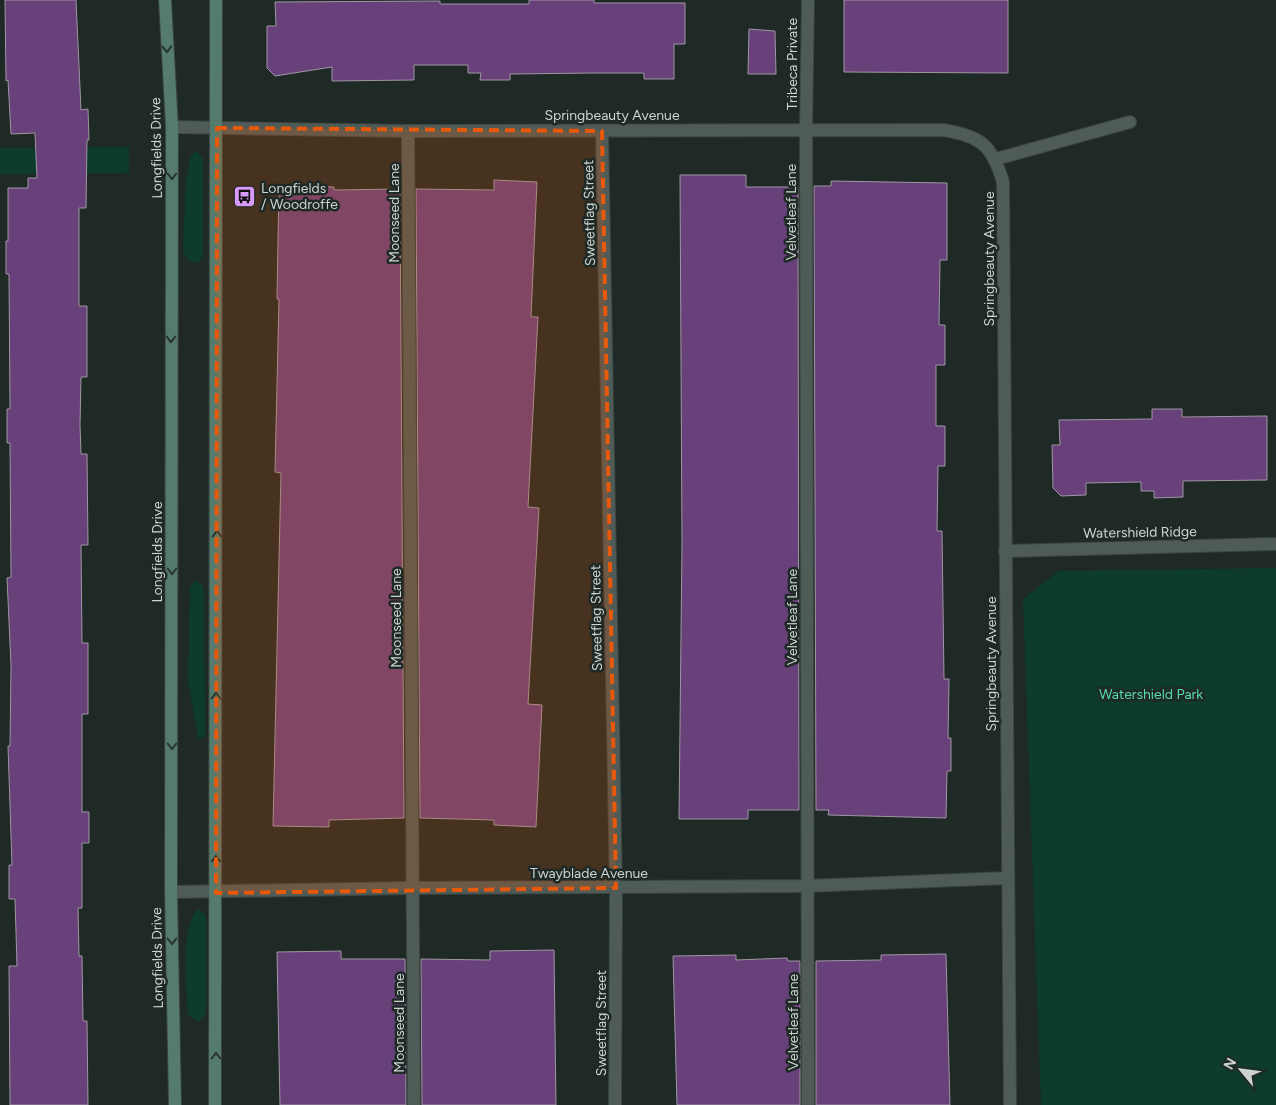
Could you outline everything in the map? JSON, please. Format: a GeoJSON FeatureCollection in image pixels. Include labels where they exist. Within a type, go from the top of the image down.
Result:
{"type":"FeatureCollection","features":[{"type":"Feature","properties":{"kind":"street","name":"Longfields Drive"},"geometry":{"type":"LineString","coordinates":[[165,0],[172,127],[172,892],[175,1105]]}},
{"type":"Feature","properties":{"kind":"street"},"geometry":{"type":"LineString","coordinates":[[216,0],[216,1105]]}},
{"type":"Feature","properties":{"kind":"street","name":"Tribeca Private"},"geometry":{"type":"LineString","coordinates":[[806,129],[808,0]]}},
{"type":"Feature","properties":{"kind":"street"},"geometry":{"type":"LineString","coordinates":[[996,159],[1130,122]]}},
{"type":"Feature","properties":{"kind":"street","name":"Springbeauty Avenue"},"geometry":{"type":"LineString","coordinates":[[172,127],[408,131],[943,130],[960,133],[981,142],[996,159],[1003,182],[1010,1105]]}},
{"type":"Feature","properties":{"kind":"street","name":"Velvetleaf Lane"},"geometry":{"type":"LineString","coordinates":[[806,129],[808,1105]]}},
{"type":"Feature","properties":{"kind":"street","name":"Moonseed Lane"},"geometry":{"type":"LineString","coordinates":[[408,131],[414,1105]]}},
{"type":"Feature","properties":{"kind":"street","name":"Sweetflag Street"},"geometry":{"type":"LineString","coordinates":[[602,131],[616,888],[615,1105]]}},
{"type":"Feature","properties":{"kind":"street","name":"Watershield Ridge"},"geometry":{"type":"LineString","coordinates":[[1005,550],[1276,544]]}},
{"type":"Feature","properties":{"kind":"street","name":"Twayblade Avenue"},"geometry":{"type":"LineString","coordinates":[[172,892],[216,893],[413,888],[807,886],[1007,878]]}},
{"type":"Feature","properties":{"kind":"highlighted area"},"geometry":{"type":"Polygon","coordinates":[[[217,128],[602,131],[616,888],[216,893],[217,128]]]}},
{"type":"Feature","properties":{"kind":"green space"},"geometry":{"type":"Polygon","coordinates":[[[129,147],[129,173],[0,174],[0,148],[129,147]]]}},
{"type":"Feature","properties":{"kind":"green space"},"geometry":{"type":"Polygon","coordinates":[[[197,151],[203,159],[203,254],[199,262],[193,262],[185,255],[183,248],[186,179],[191,156],[197,151]]]}},
{"type":"Feature","properties":{"kind":"green space","name":"Watershield Park"},"geometry":{"type":"Polygon","coordinates":[[[1276,568],[1276,1105],[1041,1105],[1023,599],[1059,571],[1276,568]]]}},
{"type":"Feature","properties":{"kind":"green space"},"geometry":{"type":"Polygon","coordinates":[[[196,581],[202,585],[204,591],[205,737],[198,738],[188,681],[190,587],[196,581]]]}},
{"type":"Feature","properties":{"kind":"green space"},"geometry":{"type":"Polygon","coordinates":[[[199,909],[206,916],[206,1013],[199,1022],[188,1015],[186,942],[193,916],[199,909]]]}},
{"type":"Feature","properties":{"kind":"building"},"geometry":{"type":"Polygon","coordinates":[[[5,0],[76,0],[81,110],[88,109],[89,140],[87,140],[86,208],[79,208],[79,306],[87,306],[87,377],[81,377],[80,425],[81,454],[87,454],[88,545],[81,545],[82,643],[88,643],[88,714],[82,714],[82,812],[89,812],[89,843],[82,843],[82,908],[78,908],[79,956],[82,956],[83,1021],[87,1021],[88,1105],[10,1105],[9,966],[17,966],[15,899],[9,899],[9,865],[12,865],[8,746],[10,746],[11,665],[7,578],[11,577],[10,443],[7,443],[7,409],[10,409],[9,274],[6,274],[6,241],[8,241],[8,188],[28,188],[28,178],[37,178],[35,133],[11,134],[8,80],[6,81],[5,0]]]}},
{"type":"Feature","properties":{"kind":"building"},"geometry":{"type":"Polygon","coordinates":[[[529,0],[594,0],[594,3],[685,3],[685,44],[674,44],[674,79],[644,79],[644,73],[594,73],[510,74],[510,80],[480,80],[481,73],[468,73],[468,65],[414,65],[414,80],[332,81],[332,67],[275,76],[267,68],[267,26],[276,26],[275,2],[440,1],[440,4],[529,4],[529,0]]]}},
{"type":"Feature","properties":{"kind":"building"},"geometry":{"type":"Polygon","coordinates":[[[844,0],[1008,0],[1008,73],[844,72],[844,0]]]}},
{"type":"Feature","properties":{"kind":"building"},"geometry":{"type":"Polygon","coordinates":[[[749,29],[775,31],[776,74],[748,74],[749,29]]]}},
{"type":"Feature","properties":{"kind":"building"},"geometry":{"type":"Polygon","coordinates":[[[680,175],[746,175],[746,187],[798,187],[799,810],[748,810],[748,819],[679,819],[682,543],[680,175]]]}},
{"type":"Feature","properties":{"kind":"building"},"geometry":{"type":"Polygon","coordinates":[[[494,180],[537,182],[531,317],[538,317],[528,507],[539,508],[528,704],[542,705],[536,827],[494,825],[494,820],[420,818],[416,189],[494,190],[494,180]]]}},
{"type":"Feature","properties":{"kind":"building"},"geometry":{"type":"Polygon","coordinates":[[[831,181],[947,183],[947,260],[940,260],[939,325],[945,325],[945,365],[936,365],[936,426],[945,426],[945,466],[938,466],[937,531],[942,531],[944,679],[949,679],[948,738],[951,738],[951,771],[947,771],[946,818],[828,815],[829,810],[816,810],[814,186],[831,186],[831,181]]]}},
{"type":"Feature","properties":{"kind":"building"},"geometry":{"type":"Polygon","coordinates":[[[279,186],[334,187],[334,190],[400,189],[404,818],[329,820],[329,827],[273,826],[281,473],[275,472],[279,299],[277,299],[279,186]]]}},
{"type":"Feature","properties":{"kind":"building"},"geometry":{"type":"Polygon","coordinates":[[[1152,409],[1182,409],[1182,417],[1267,416],[1267,480],[1183,481],[1183,497],[1154,498],[1154,491],[1141,491],[1141,482],[1086,483],[1086,495],[1061,496],[1053,488],[1052,445],[1060,445],[1059,420],[1152,419],[1152,409]]]}},
{"type":"Feature","properties":{"kind":"building"},"geometry":{"type":"Polygon","coordinates":[[[554,950],[556,1105],[422,1105],[421,959],[490,960],[490,951],[554,950]]]}},
{"type":"Feature","properties":{"kind":"building"},"geometry":{"type":"Polygon","coordinates":[[[341,951],[341,959],[405,959],[406,1105],[280,1105],[277,952],[341,951]]]}},
{"type":"Feature","properties":{"kind":"building"},"geometry":{"type":"Polygon","coordinates":[[[946,954],[950,1105],[816,1105],[816,961],[881,960],[881,955],[946,954]]]}},
{"type":"Feature","properties":{"kind":"building"},"geometry":{"type":"Polygon","coordinates":[[[736,955],[736,960],[787,958],[788,961],[800,961],[800,1105],[677,1105],[673,956],[736,955]]]}},
{"type":"Feature","properties":{"kind":"place","name":"Longfields / Woodroffe"},"geometry":{"type":"Point","coordinates":[245,196]}}]}
